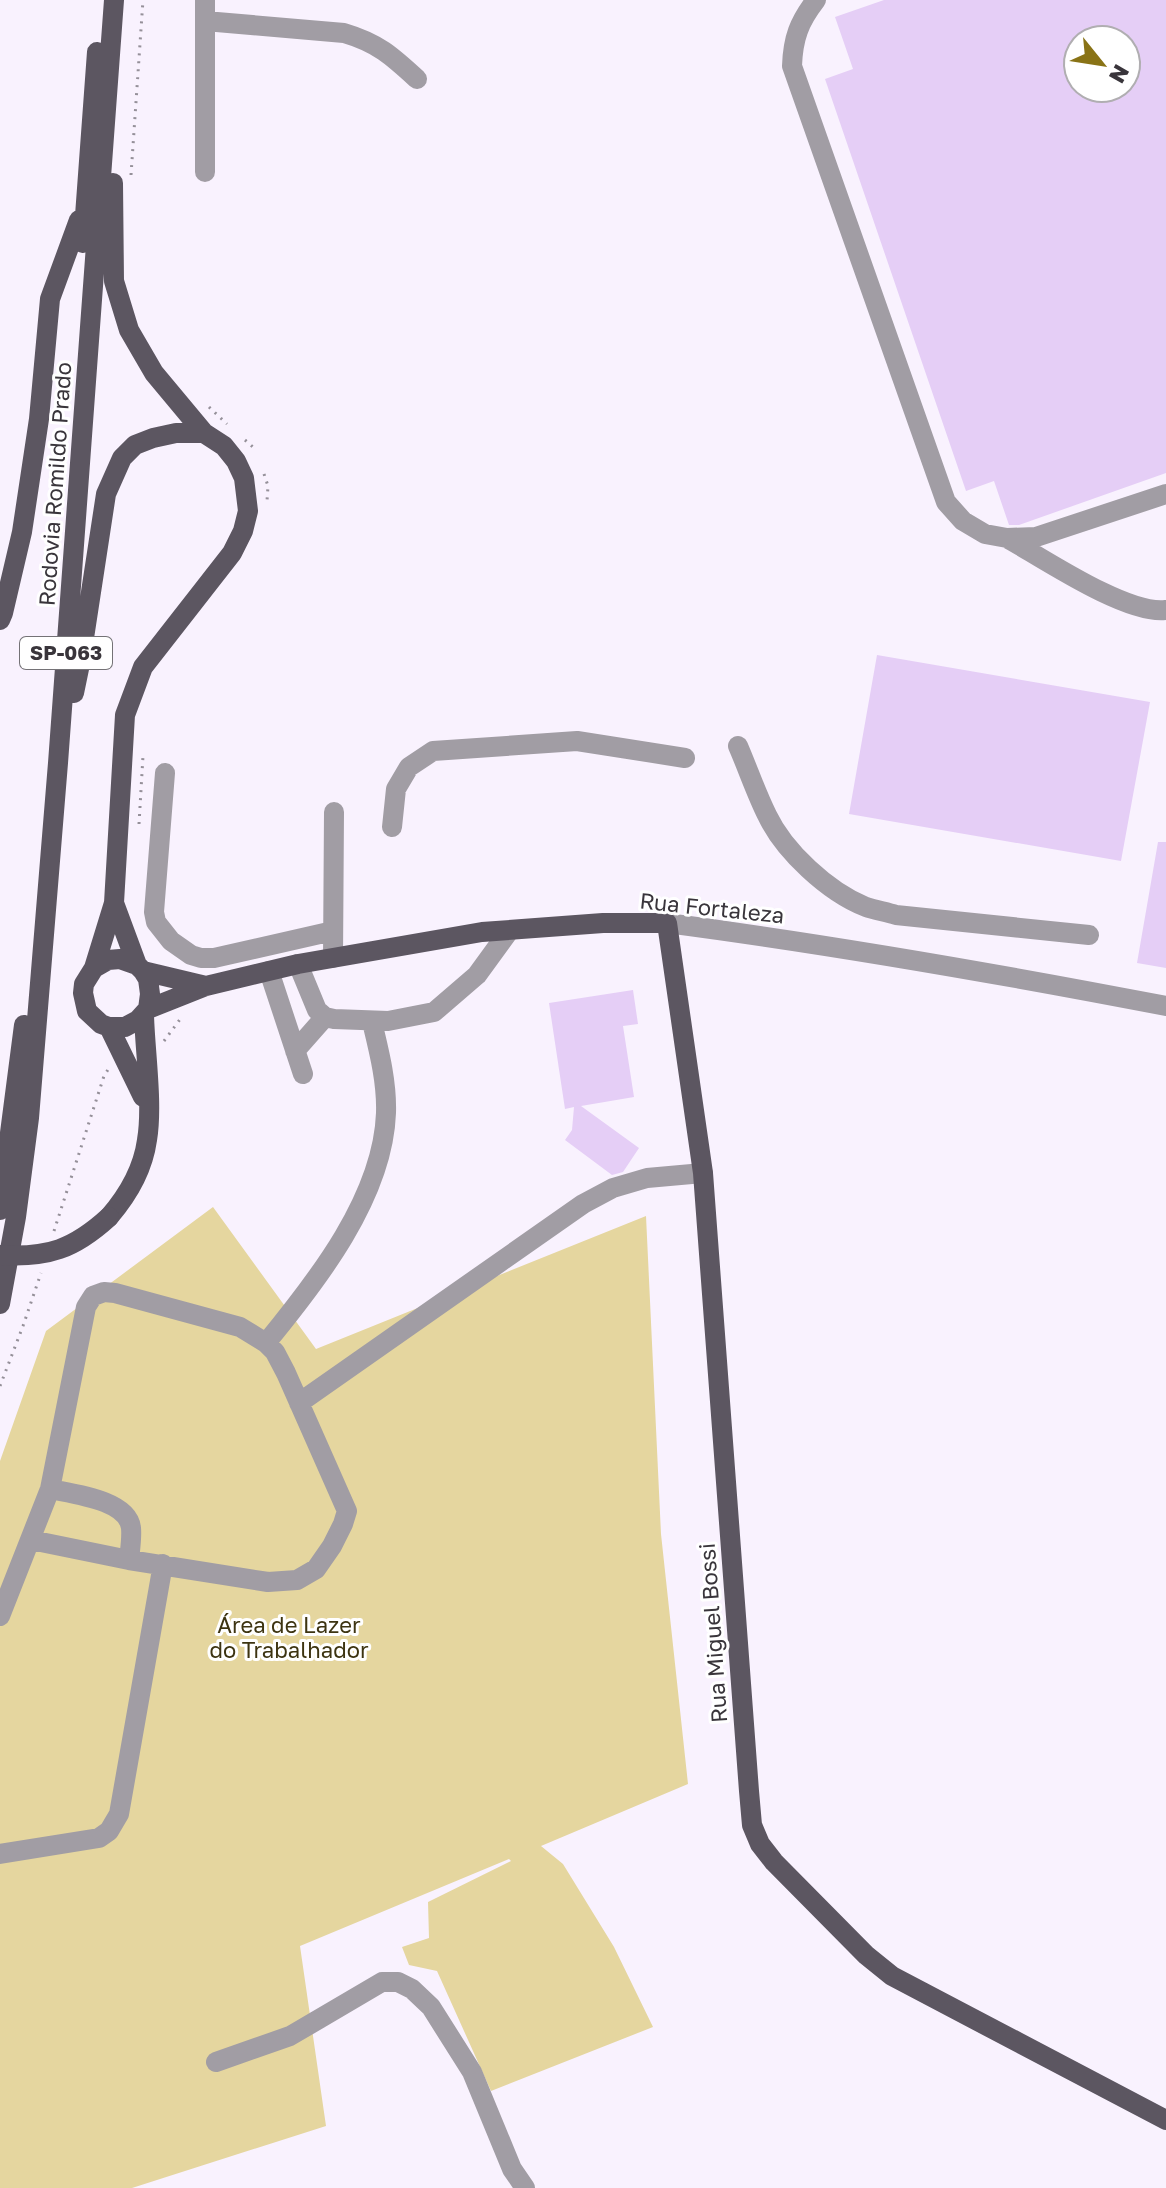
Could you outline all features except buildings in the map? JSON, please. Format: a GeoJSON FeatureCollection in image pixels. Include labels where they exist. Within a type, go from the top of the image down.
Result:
{"type":"FeatureCollection","features":[{"type":"Feature","properties":{"kind":"main road","name":"Rodovia Romildo Prado"},"geometry":{"type":"LineString","coordinates":[[0,1201],[34,947],[102,0]]}},
{"type":"Feature","properties":{"kind":"main road","name":"Rodovia Romildo Prado"},"geometry":{"type":"LineString","coordinates":[[0,1304],[16,1217],[29,1118],[114,0]]}},
{"type":"Feature","properties":{"kind":"main road"},"geometry":{"type":"LineString","coordinates":[[107,113],[113,180],[114,281],[129,330],[154,373],[204,433],[224,446],[236,461],[244,478],[248,511],[243,531],[232,553],[143,667],[125,715],[114,903],[94,968],[84,984],[84,1002],[93,1018],[109,1027],[125,1027],[146,1012]]}},
{"type":"Feature","properties":{"kind":"main road"},"geometry":{"type":"LineString","coordinates":[[0,620],[22,532],[39,419],[50,299],[86,202]]}},
{"type":"Feature","properties":{"kind":"main road"},"geometry":{"type":"LineString","coordinates":[[58,763],[80,664],[106,494],[114,475],[122,458],[135,445],[176,433],[204,433]]}},
{"type":"Feature","properties":{"kind":"main road"},"geometry":{"type":"LineString","coordinates":[[0,1255],[46,1253],[68,1247],[89,1236],[126,1197],[138,1172],[147,1140],[146,1012],[150,994],[148,979],[140,968],[114,903]]}},
{"type":"Feature","properties":{"kind":"main road","name":"Rua Fortaleza"},"geometry":{"type":"LineString","coordinates":[[146,1012],[206,986],[298,964],[482,932],[603,923],[667,923]]}},
{"type":"Feature","properties":{"kind":"main road","name":"Rua Miguel Bossi"},"geometry":{"type":"LineString","coordinates":[[667,923],[703,1173],[749,1791],[756,1837],[774,1862],[866,1955],[892,1976],[1166,2120]]}},
{"type":"Feature","properties":{"kind":"main road"},"geometry":{"type":"LineString","coordinates":[[94,968],[108,960],[120,959],[140,968]]}},
{"type":"Feature","properties":{"kind":"main road","name":"Rua Fortaleza"},"geometry":{"type":"LineString","coordinates":[[140,968],[206,986]]}},
{"type":"Feature","properties":{"kind":"main road"},"geometry":{"type":"LineString","coordinates":[[109,1027],[148,1108]]}},
{"type":"Feature","properties":{"kind":"street"},"geometry":{"type":"LineString","coordinates":[[205,0],[205,172]]}},
{"type":"Feature","properties":{"kind":"street"},"geometry":{"type":"LineString","coordinates":[[816,0],[803,17],[793,44],[792,66],[946,502],[963,521],[985,534],[1007,538],[1036,537],[1166,494]]}},
{"type":"Feature","properties":{"kind":"street"},"geometry":{"type":"LineString","coordinates":[[205,21],[344,33],[385,50],[417,79]]}},
{"type":"Feature","properties":{"kind":"street"},"geometry":{"type":"LineString","coordinates":[[1007,538],[1133,607],[1166,610]]}},
{"type":"Feature","properties":{"kind":"street"},"geometry":{"type":"LineString","coordinates":[[392,827],[396,789],[409,767],[433,751],[577,741],[685,758]]}},
{"type":"Feature","properties":{"kind":"street"},"geometry":{"type":"LineString","coordinates":[[738,746],[767,817],[813,873],[841,894],[866,907],[896,915],[1089,935]]}},
{"type":"Feature","properties":{"kind":"street"},"geometry":{"type":"LineString","coordinates":[[165,773],[154,912],[156,922],[171,941],[191,955],[214,958],[333,931]]}},
{"type":"Feature","properties":{"kind":"street"},"geometry":{"type":"LineString","coordinates":[[333,958],[334,812]]}},
{"type":"Feature","properties":{"kind":"street","name":"Rua Fortaleza"},"geometry":{"type":"LineString","coordinates":[[667,923],[780,938],[1166,1006]]}},
{"type":"Feature","properties":{"kind":"street"},"geometry":{"type":"LineString","coordinates":[[298,964],[317,1010],[325,1017],[388,1021],[434,1012],[477,975],[509,931]]}},
{"type":"Feature","properties":{"kind":"street"},"geometry":{"type":"LineString","coordinates":[[269,971],[303,1074]]}},
{"type":"Feature","properties":{"kind":"street"},"geometry":{"type":"LineString","coordinates":[[295,1051],[325,1017]]}},
{"type":"Feature","properties":{"kind":"street"},"geometry":{"type":"LineString","coordinates":[[266,1343],[311,1285],[355,1219],[378,1164],[386,1113],[381,1063],[372,1022]]}},
{"type":"Feature","properties":{"kind":"street"},"geometry":{"type":"LineString","coordinates":[[299,1403],[583,1204],[613,1188],[647,1178],[703,1173]]}},
{"type":"Feature","properties":{"kind":"street"},"geometry":{"type":"LineString","coordinates":[[0,1616],[50,1489],[86,1307],[93,1296],[104,1292],[127,1295],[240,1327],[266,1343],[275,1352],[347,1511],[332,1546],[316,1569],[297,1580],[268,1582],[129,1560],[31,1540]]}},
{"type":"Feature","properties":{"kind":"street"},"geometry":{"type":"LineString","coordinates":[[50,1489],[111,1504],[125,1513],[131,1526],[129,1560]]}},
{"type":"Feature","properties":{"kind":"street"},"geometry":{"type":"LineString","coordinates":[[0,1854],[99,1838],[109,1831],[119,1814],[163,1564]]}},
{"type":"Feature","properties":{"kind":"street"},"geometry":{"type":"LineString","coordinates":[[216,2062],[290,2036],[382,1982],[398,1982],[412,1989],[431,2007],[472,2072],[512,2169],[525,2188]]}},
{"type":"Feature","properties":{"kind":"green space","name":"Área de Lazer do Trabalhador"},"geometry":{"type":"Polygon","coordinates":[[[213,1207],[316,1349],[646,1216],[661,1534],[688,1784],[541,1846],[563,1864],[614,1947],[653,2027],[491,2091],[437,1971],[409,1965],[402,1947],[429,1938],[428,1902],[511,1861],[509,1859],[300,1946],[326,2126],[132,2188],[0,2188],[0,1461],[46,1331],[213,1207]]]}}]}
